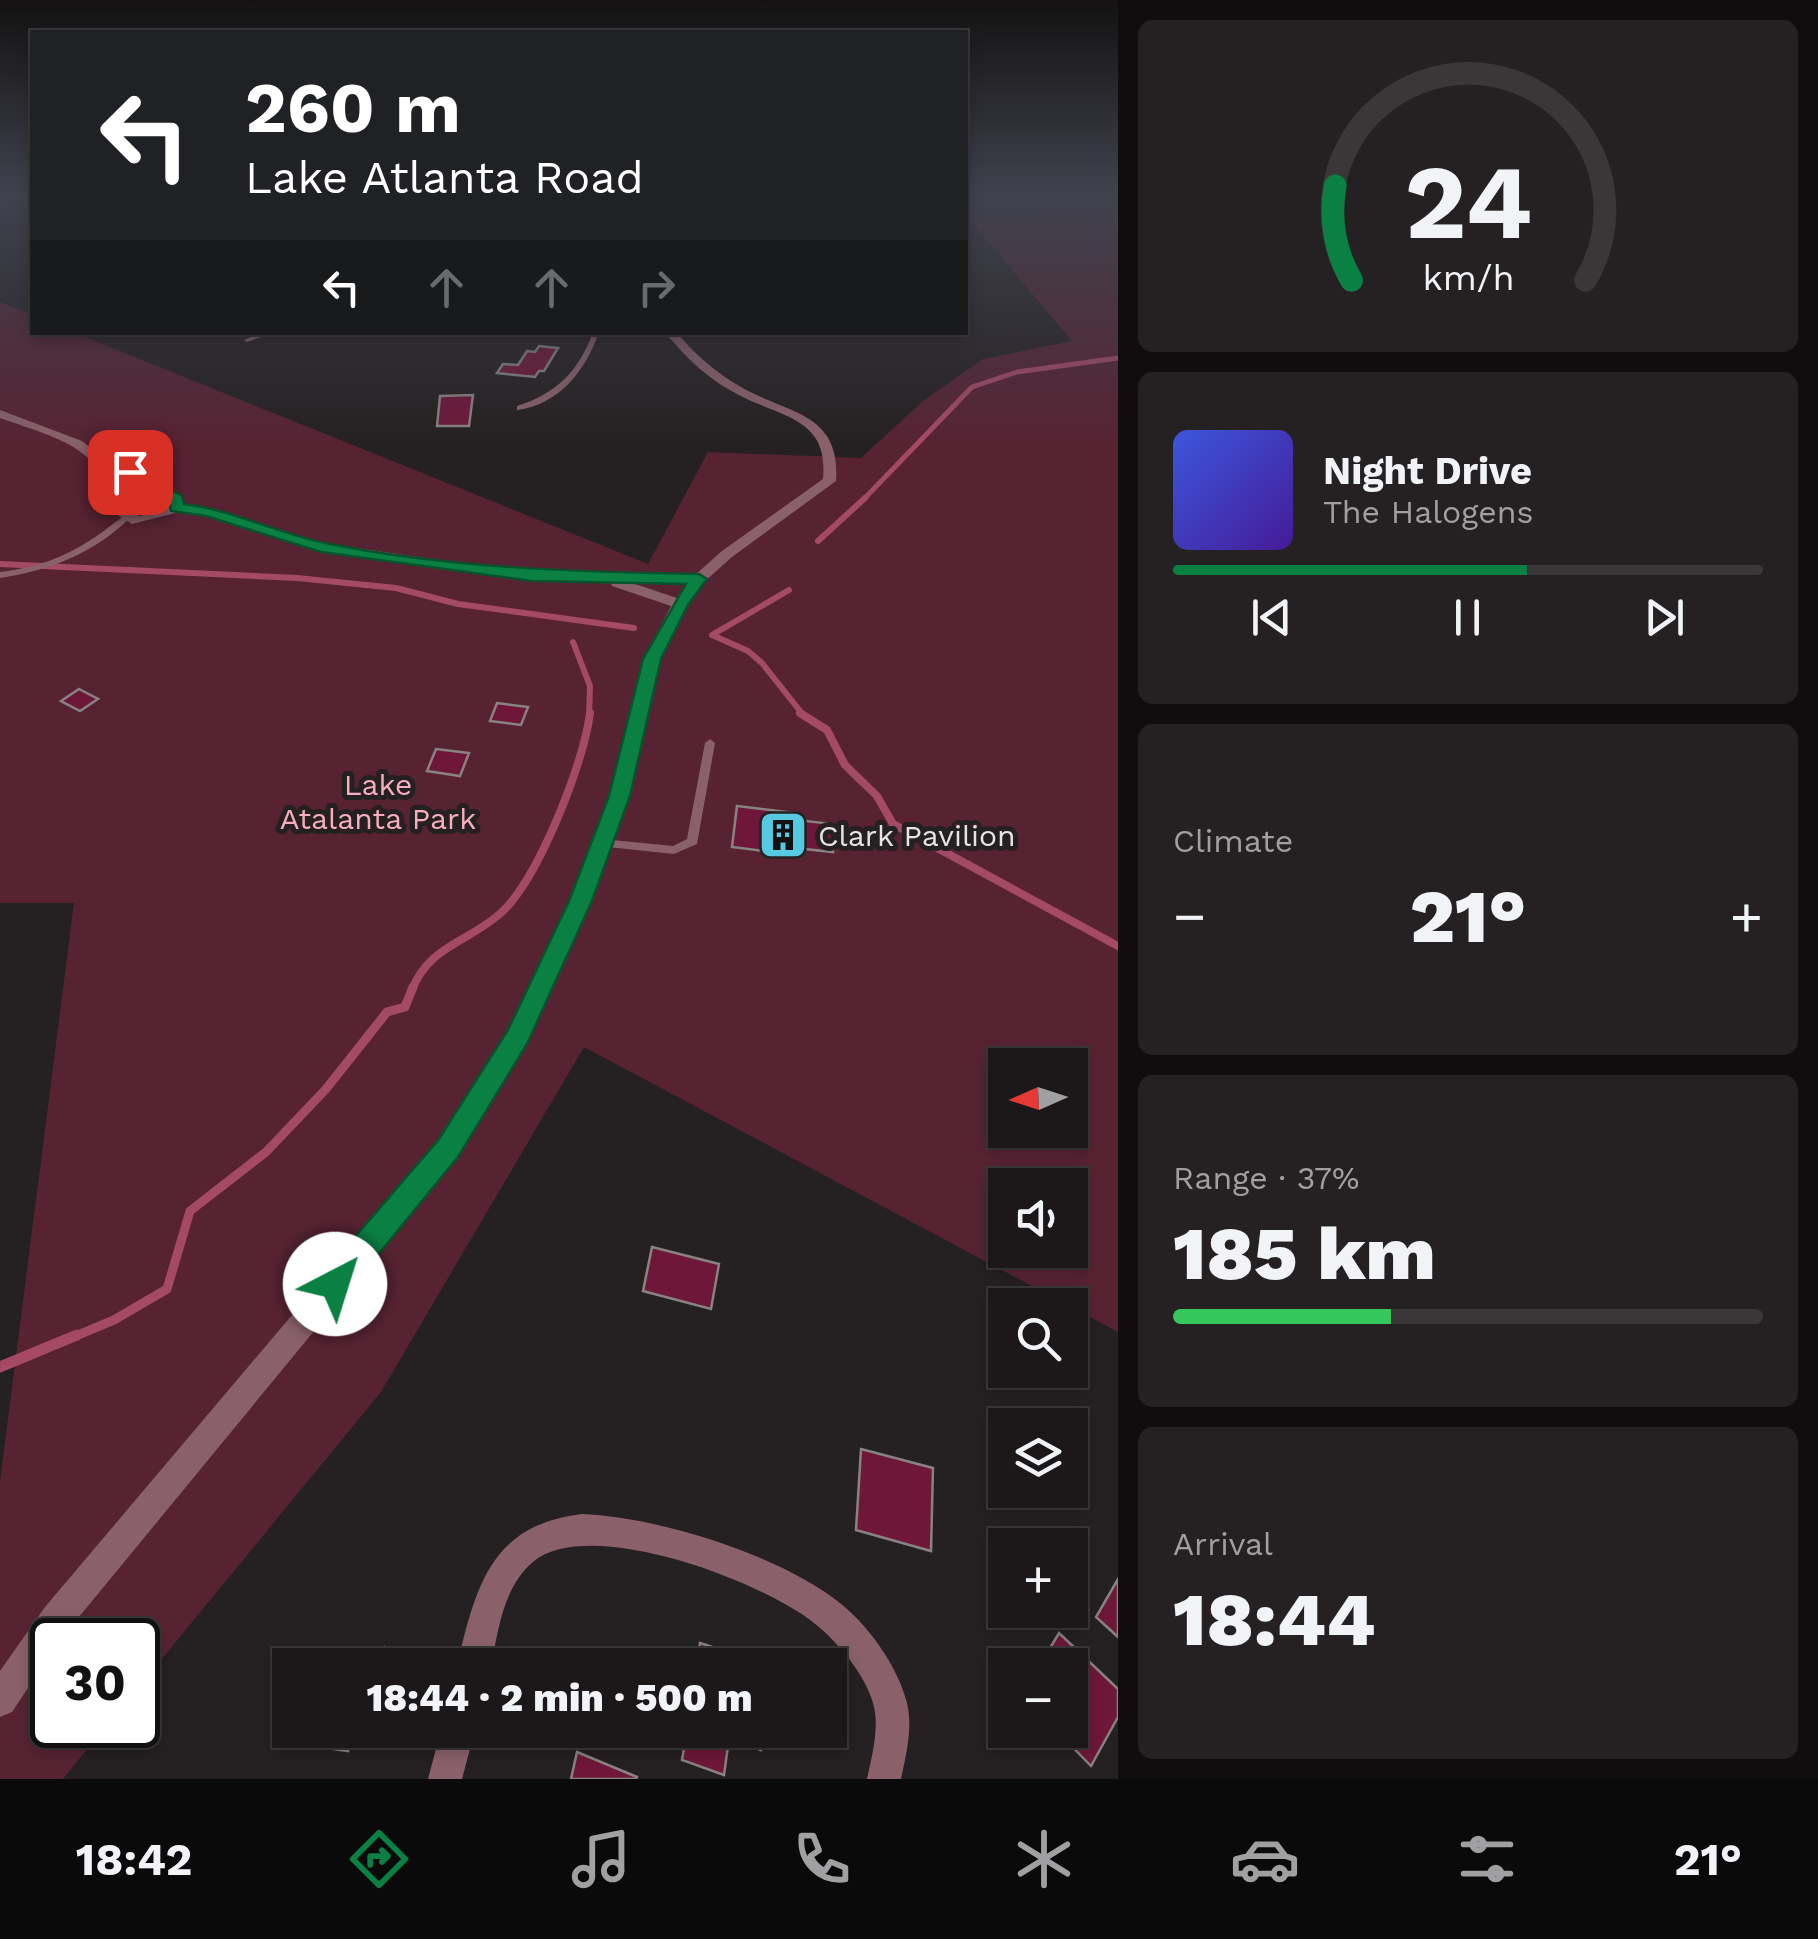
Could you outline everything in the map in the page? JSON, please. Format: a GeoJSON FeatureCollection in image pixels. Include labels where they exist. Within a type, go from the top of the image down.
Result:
{"type":"FeatureCollection","features":[{"type":"Feature","properties":{"kind":"street"},"geometry":{"type":"LineString","coordinates":[[0,1700],[56,1618],[448,1148],[518,1036],[580,901],[620,796],[652,659],[680,604],[699,579],[828,481],[832,464],[818,428],[791,412],[743,393],[704,368],[673,335]]}},
{"type":"Feature","properties":{"kind":"street"},"geometry":{"type":"LineString","coordinates":[[0,414],[86,445],[107,464],[177,499],[177,508]]}},
{"type":"Feature","properties":{"kind":"street"},"geometry":{"type":"LineString","coordinates":[[107,464],[123,513]]}},
{"type":"Feature","properties":{"kind":"street"},"geometry":{"type":"LineString","coordinates":[[123,513],[138,495],[165,493]]}},
{"type":"Feature","properties":{"kind":"street"},"geometry":{"type":"LineString","coordinates":[[123,513],[156,520],[177,508],[208,512],[321,547],[479,570],[699,579]]}},
{"type":"Feature","properties":{"kind":"street"},"geometry":{"type":"LineString","coordinates":[[585,577],[636,587],[680,604]]}},
{"type":"Feature","properties":{"kind":"street"},"geometry":{"type":"LineString","coordinates":[[478,1648],[492,1594],[506,1568],[521,1552],[552,1535],[584,1529],[618,1531],[694,1553],[788,1589],[830,1615],[864,1655],[890,1700],[891,1746],[884,1779]]}},
{"type":"Feature","properties":{"kind":"street"},"geometry":{"type":"LineString","coordinates":[[445,1779],[453,1748]]}},
{"type":"Feature","properties":{"kind":"lane"},"geometry":{"type":"LineString","coordinates":[[247,340],[262,335]]}},
{"type":"Feature","properties":{"kind":"lane"},"geometry":{"type":"LineString","coordinates":[[520,408],[544,402],[562,388],[582,366],[595,335]]}},
{"type":"Feature","properties":{"kind":"lane"},"geometry":{"type":"LineString","coordinates":[[0,574],[23,572],[74,555],[123,513]]}},
{"type":"Feature","properties":{"kind":"lane"},"geometry":{"type":"LineString","coordinates":[[602,843],[674,850],[694,841],[710,743]]}},
{"type":"Feature","properties":{"kind":"green space","name":"Lake Atalanta Park"},"geometry":{"type":"Polygon","coordinates":[[[1020,279],[1118,279],[1118,1332],[1088,1316],[1088,1288],[1036,1288],[998,1268],[1088,1268],[1088,1168],[988,1168],[988,1263],[584,1047],[381,1392],[160,1661],[160,1618],[30,1618],[30,1748],[88,1748],[63,1779],[0,1779],[0,1481],[74,903],[0,903],[0,302],[30,314],[30,335],[80,335],[648,564],[708,452],[861,458],[923,401],[983,359],[1072,341],[1020,279]]]}},
{"type":"Feature","properties":{"kind":"building"},"geometry":{"type":"Polygon","coordinates":[[[539,346],[558,348],[544,371],[535,377],[497,373],[503,364],[518,365],[527,351],[535,352],[539,346]]]}},
{"type":"Feature","properties":{"kind":"building"},"geometry":{"type":"Polygon","coordinates":[[[473,395],[469,426],[437,426],[440,396],[473,395]]]}},
{"type":"Feature","properties":{"kind":"building"},"geometry":{"type":"Polygon","coordinates":[[[79,689],[98,699],[80,711],[61,701],[79,689]]]}},
{"type":"Feature","properties":{"kind":"building"},"geometry":{"type":"Polygon","coordinates":[[[497,703],[528,707],[521,725],[490,721],[497,703]]]}},
{"type":"Feature","properties":{"kind":"building"},"geometry":{"type":"Polygon","coordinates":[[[436,749],[469,753],[460,776],[427,771],[436,749]]]}},
{"type":"Feature","properties":{"kind":"building","name":"Clark Pavilion"},"geometry":{"type":"Polygon","coordinates":[[[737,806],[796,813],[796,820],[833,824],[833,852],[795,848],[795,855],[732,847],[737,806]]]}},
{"type":"Feature","properties":{"kind":"building"},"geometry":{"type":"Polygon","coordinates":[[[652,1247],[719,1264],[711,1309],[643,1291],[652,1247]]]}},
{"type":"Feature","properties":{"kind":"building"},"geometry":{"type":"Polygon","coordinates":[[[861,1449],[933,1468],[931,1551],[856,1530],[861,1449]]]}},
{"type":"Feature","properties":{"kind":"building"},"geometry":{"type":"Polygon","coordinates":[[[1118,1579],[1118,1637],[1096,1617],[1118,1579]]]}},
{"type":"Feature","properties":{"kind":"building"},"geometry":{"type":"Polygon","coordinates":[[[1059,1633],[1075,1648],[1050,1648],[1059,1633]]]}},
{"type":"Feature","properties":{"kind":"building"},"geometry":{"type":"Polygon","coordinates":[[[1088,1661],[1118,1689],[1118,1717],[1091,1766],[1074,1748],[1088,1748],[1088,1661]]]}},
{"type":"Feature","properties":{"kind":"building"},"geometry":{"type":"Polygon","coordinates":[[[684,1748],[728,1748],[724,1775],[682,1760],[684,1748]]]}},
{"type":"Feature","properties":{"kind":"building"},"geometry":{"type":"Polygon","coordinates":[[[577,1752],[637,1777],[571,1779],[577,1752]]]}},
{"type":"Feature","properties":{"kind":"waterway"},"geometry":{"type":"LineString","coordinates":[[864,499],[972,387],[1017,372],[1118,358]]}},
{"type":"Feature","properties":{"kind":"waterway"},"geometry":{"type":"LineString","coordinates":[[818,541],[864,499]]}},
{"type":"Feature","properties":{"kind":"waterway"},"geometry":{"type":"LineString","coordinates":[[0,564],[297,578],[396,588],[458,604],[634,628]]}},
{"type":"Feature","properties":{"kind":"waterway"},"geometry":{"type":"LineString","coordinates":[[789,590],[712,635],[748,651],[762,663],[803,715]]}},
{"type":"Feature","properties":{"kind":"waterway"},"geometry":{"type":"LineString","coordinates":[[573,642],[590,686],[589,716]]}},
{"type":"Feature","properties":{"kind":"waterway"},"geometry":{"type":"LineString","coordinates":[[412,990],[429,963],[491,921],[517,894],[558,818],[579,760],[590,713]]}},
{"type":"Feature","properties":{"kind":"waterway"},"geometry":{"type":"LineString","coordinates":[[803,715],[827,730],[845,765],[877,796],[893,824],[1118,946]]}},
{"type":"Feature","properties":{"kind":"waterway"},"geometry":{"type":"LineString","coordinates":[[71,1338],[114,1320],[167,1289],[190,1211],[266,1152],[326,1089],[387,1012],[405,1007],[413,987]]}},
{"type":"Feature","properties":{"kind":"waterway"},"geometry":{"type":"LineString","coordinates":[[0,1367],[77,1335]]}},
{"type":"Feature","properties":{"kind":"place","name":"Clark Pavilion"},"geometry":{"type":"Point","coordinates":[783,835]}},
{"type":"Feature","properties":{"kind":"route"},"geometry":{"type":"LineString","coordinates":[[130,472],[177,499],[177,508],[208,512],[321,547],[532,576],[699,579],[680,604],[652,659],[620,796],[580,901],[518,1036],[448,1148],[335,1284]]}}]}
